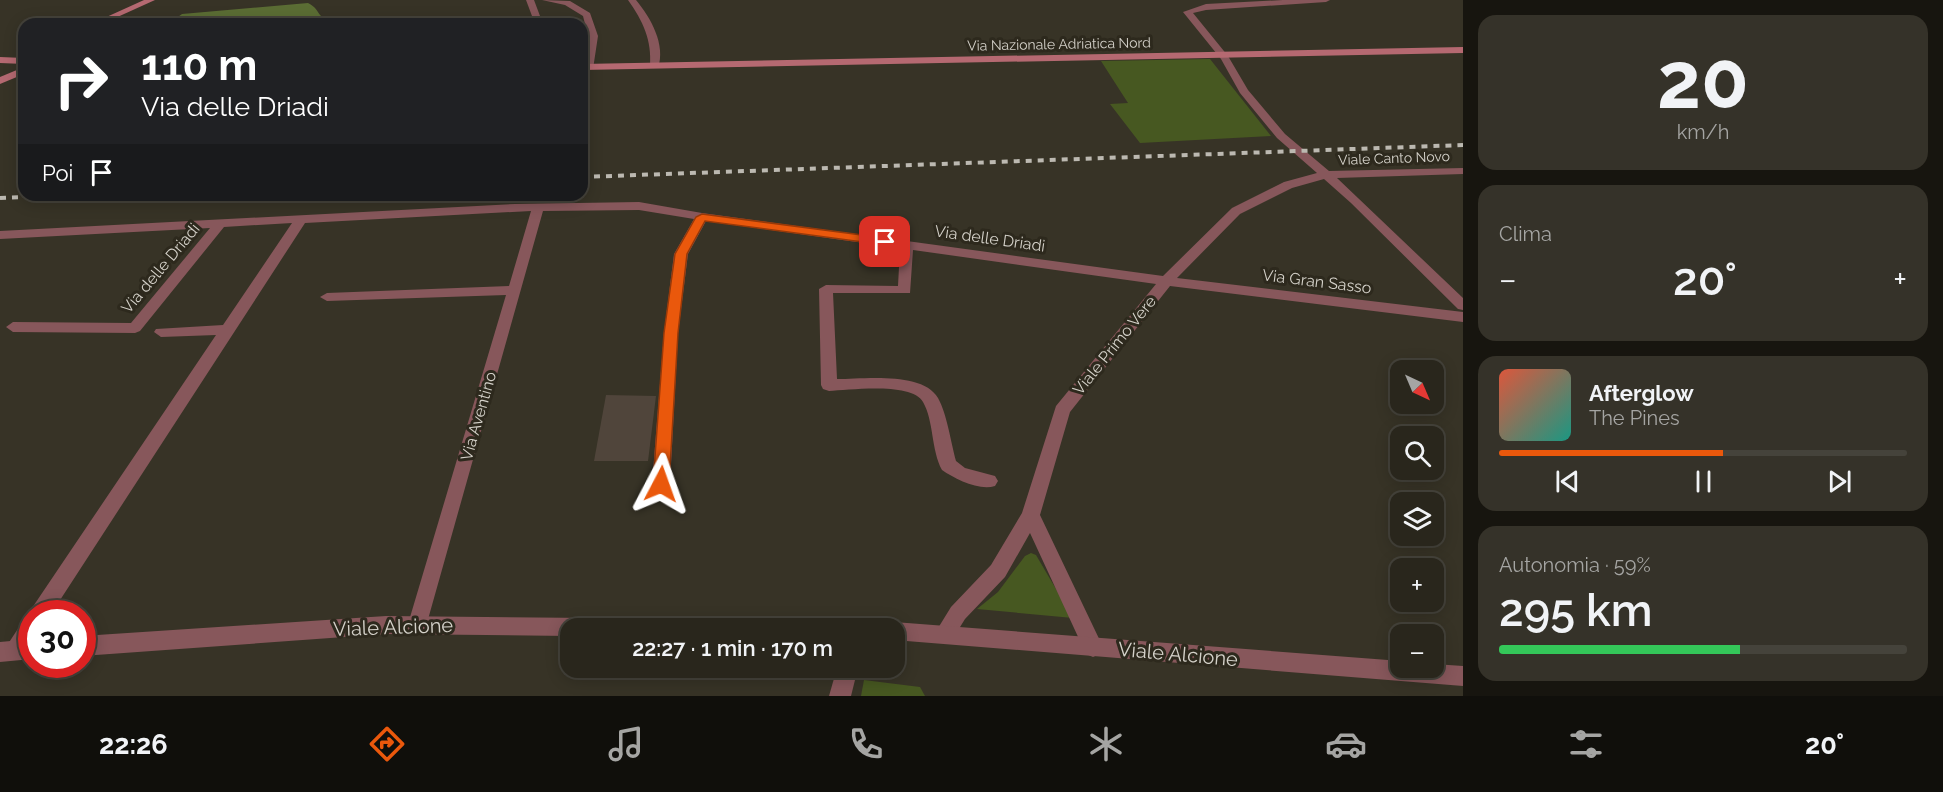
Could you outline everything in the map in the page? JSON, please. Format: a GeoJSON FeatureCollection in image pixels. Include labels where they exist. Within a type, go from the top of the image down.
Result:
{"type":"FeatureCollection","features":[{"type":"Feature","properties":{"kind":"main road"},"geometry":{"type":"LineString","coordinates":[[109,18],[151,0]]}},
{"type":"Feature","properties":{"kind":"main road","name":"Via Nazionale Adriatica Nord"},"geometry":{"type":"LineString","coordinates":[[588,67],[1463,50]]}},
{"type":"Feature","properties":{"kind":"main road"},"geometry":{"type":"LineString","coordinates":[[1,60],[18,53]]}},
{"type":"Feature","properties":{"kind":"main road"},"geometry":{"type":"LineString","coordinates":[[1,60],[18,61]]}},
{"type":"Feature","properties":{"kind":"main road"},"geometry":{"type":"LineString","coordinates":[[2,80],[18,73]]}},
{"type":"Feature","properties":{"kind":"main road"},"geometry":{"type":"LineString","coordinates":[[2,80],[18,79]]}},
{"type":"Feature","properties":{"kind":"street"},"geometry":{"type":"LineString","coordinates":[[530,0],[537,18]]}},
{"type":"Feature","properties":{"kind":"street"},"geometry":{"type":"LineString","coordinates":[[546,0],[567,3],[587,15],[588,18]]}},
{"type":"Feature","properties":{"kind":"street"},"geometry":{"type":"LineString","coordinates":[[632,0],[643,13],[655,42],[655,66]]}},
{"type":"Feature","properties":{"kind":"street"},"geometry":{"type":"LineString","coordinates":[[1326,0],[1206,7],[1187,12],[1222,55],[1244,91],[1281,136],[1395,238],[1463,306]]}},
{"type":"Feature","properties":{"kind":"street"},"geometry":{"type":"LineString","coordinates":[[588,18],[593,36],[588,58]]}},
{"type":"Feature","properties":{"kind":"street","name":"Viale Canto Novo"},"geometry":{"type":"LineString","coordinates":[[1246,206],[1288,185],[1325,175],[1463,171]]}},
{"type":"Feature","properties":{"kind":"street","name":"Via delle Driadi"},"geometry":{"type":"LineString","coordinates":[[0,235],[221,222],[538,208],[639,206],[702,217],[1166,281]]}},
{"type":"Feature","properties":{"kind":"street","name":"Viale Primo Vere"},"geometry":{"type":"LineString","coordinates":[[945,633],[958,614],[998,571],[1031,515],[1062,410],[1166,281],[1236,211],[1246,206]]}},
{"type":"Feature","properties":{"kind":"street","name":"Via Aventino"},"geometry":{"type":"LineString","coordinates":[[418,624],[538,208]]}},
{"type":"Feature","properties":{"kind":"street"},"geometry":{"type":"LineString","coordinates":[[661,484],[671,333],[681,254],[702,217]]}},
{"type":"Feature","properties":{"kind":"street"},"geometry":{"type":"LineString","coordinates":[[48,600],[301,219]]}},
{"type":"Feature","properties":{"kind":"street","name":"Via delle Driadi"},"geometry":{"type":"LineString","coordinates":[[13,327],[135,328],[221,222]]}},
{"type":"Feature","properties":{"kind":"street"},"geometry":{"type":"LineString","coordinates":[[907,245],[905,290],[826,289],[829,385],[896,385],[914,387],[923,392],[931,400],[948,465],[969,477],[988,481]]}},
{"type":"Feature","properties":{"kind":"street","name":"Via Gran Sasso"},"geometry":{"type":"LineString","coordinates":[[1166,281],[1463,317]]}},
{"type":"Feature","properties":{"kind":"street"},"geometry":{"type":"LineString","coordinates":[[327,297],[514,290]]}},
{"type":"Feature","properties":{"kind":"street"},"geometry":{"type":"LineString","coordinates":[[161,332],[226,330]]}},
{"type":"Feature","properties":{"kind":"street"},"geometry":{"type":"LineString","coordinates":[[1031,515],[1093,647]]}},
{"type":"Feature","properties":{"kind":"street","name":"Viale Alcione"},"geometry":{"type":"LineString","coordinates":[[96,645],[418,624],[560,626]]}},
{"type":"Feature","properties":{"kind":"street","name":"Viale Alcione"},"geometry":{"type":"LineString","coordinates":[[905,631],[1463,676]]}},
{"type":"Feature","properties":{"kind":"street"},"geometry":{"type":"LineString","coordinates":[[840,696],[845,678]]}},
{"type":"Feature","properties":{"kind":"green space"},"geometry":{"type":"Polygon","coordinates":[[[308,3],[323,18],[176,18],[182,14],[308,3]]]}},
{"type":"Feature","properties":{"kind":"green space"},"geometry":{"type":"Polygon","coordinates":[[[1210,59],[1271,136],[1140,143],[1110,104],[1128,103],[1101,61],[1210,59]]]}},
{"type":"Feature","properties":{"kind":"green space"},"geometry":{"type":"Polygon","coordinates":[[[1031,553],[1036,555],[1073,618],[977,609],[998,592],[1025,556],[1031,553]]]}},
{"type":"Feature","properties":{"kind":"green space"},"geometry":{"type":"Polygon","coordinates":[[[864,680],[920,687],[925,696],[861,696],[864,680]]]}},
{"type":"Feature","properties":{"kind":"building"},"geometry":{"type":"Polygon","coordinates":[[[606,395],[656,396],[648,461],[594,461],[606,395]]]}},
{"type":"Feature","properties":{"kind":"railway"},"geometry":{"type":"LineString","coordinates":[[588,177],[1463,145]]}},
{"type":"Feature","properties":{"kind":"railway"},"geometry":{"type":"LineString","coordinates":[[0,198],[18,197]]}},
{"type":"Feature","properties":{"kind":"route"},"geometry":{"type":"LineString","coordinates":[[661,484],[671,333],[681,254],[702,217],[885,242]]}}]}
